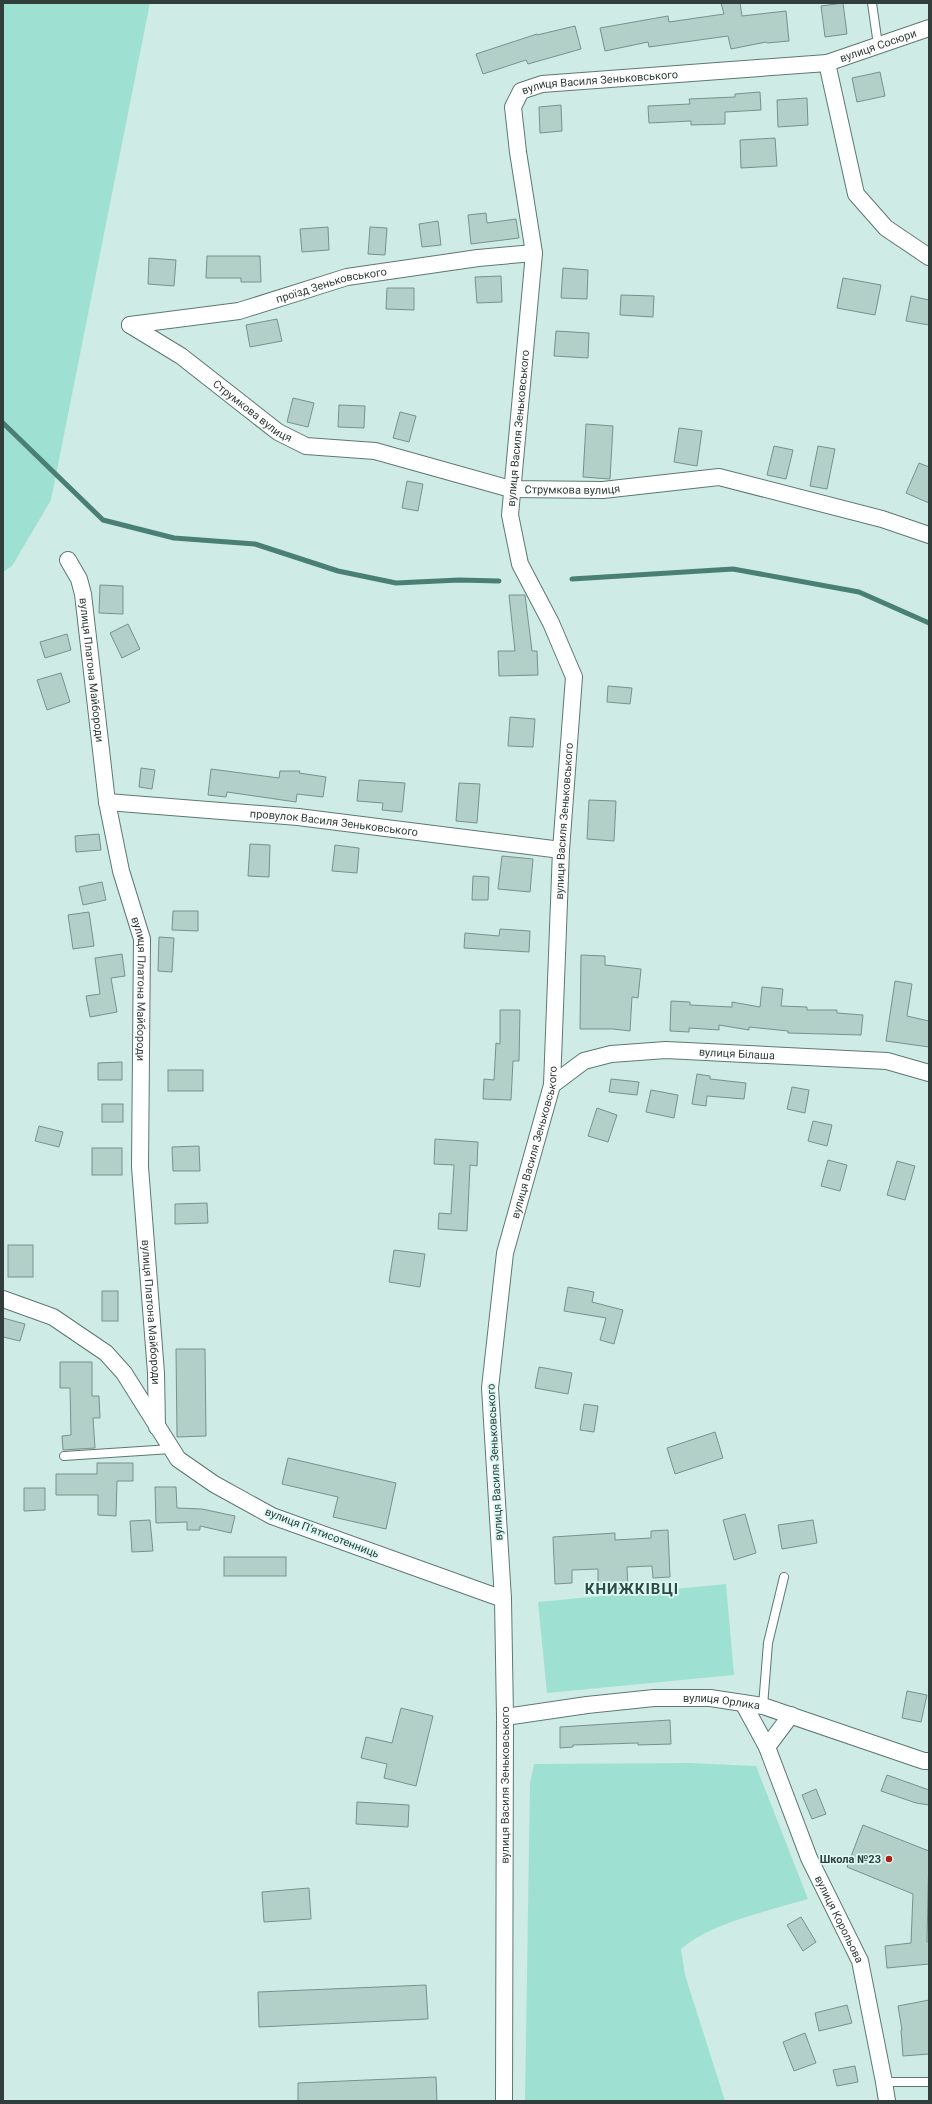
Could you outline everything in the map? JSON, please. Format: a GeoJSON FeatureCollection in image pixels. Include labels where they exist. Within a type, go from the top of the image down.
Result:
{"type":"FeatureCollection","features":[{"type":"Feature","properties":{"kind":"street","name":"вулиця Сосюри"},"geometry":{"type":"LineString","coordinates":[[827,63],[929,28]]}},
{"type":"Feature","properties":{"kind":"street","name":"вулиця Василя Зеньковського"},"geometry":{"type":"LineString","coordinates":[[504,2101],[505,1717],[503,1599],[490,1388],[505,1253],[552,1084],[561,850],[574,677],[551,623],[520,564],[510,515],[511,489],[534,253],[519,159],[513,107],[521,91],[542,84],[827,63]]}},
{"type":"Feature","properties":{"kind":"street"},"geometry":{"type":"LineString","coordinates":[[827,63],[856,194],[886,228],[929,257]]}},
{"type":"Feature","properties":{"kind":"street","name":"проїзд Зеньковського"},"geometry":{"type":"LineString","coordinates":[[130,325],[239,311],[347,277],[478,258],[534,253]]}},
{"type":"Feature","properties":{"kind":"street","name":"Струмкова вулиця"},"geometry":{"type":"LineString","coordinates":[[130,325],[181,356],[278,432],[306,446],[375,451],[511,489],[603,490],[719,477],[882,519],[929,535]]}},
{"type":"Feature","properties":{"kind":"street","name":"вулиця Платона Майбороди"},"geometry":{"type":"LineString","coordinates":[[68,560],[79,579],[83,594],[107,802],[121,872],[142,939],[140,1167],[156,1373],[157,1427]]}},
{"type":"Feature","properties":{"kind":"street","name":"провулок Василя Зеньковського"},"geometry":{"type":"LineString","coordinates":[[107,802],[298,817],[561,850]]}},
{"type":"Feature","properties":{"kind":"street","name":"вулиця Білаша"},"geometry":{"type":"LineString","coordinates":[[552,1084],[584,1062],[611,1054],[666,1050],[887,1061],[929,1073]]}},
{"type":"Feature","properties":{"kind":"street","name":"вулиця Пʼятисотенниць"},"geometry":{"type":"LineString","coordinates":[[3,1298],[53,1317],[106,1354],[124,1373],[178,1459],[214,1484],[272,1516],[503,1599]]}},
{"type":"Feature","properties":{"kind":"street","name":"вулиця Орлика"},"geometry":{"type":"LineString","coordinates":[[505,1717],[588,1705],[654,1698],[710,1698],[763,1706],[924,1762],[929,1762]]}},
{"type":"Feature","properties":{"kind":"street","name":"вулиця Корольова"},"geometry":{"type":"LineString","coordinates":[[743,1703],[767,1747],[809,1858],[860,1961],[887,2101]]}},
{"type":"Feature","properties":{"kind":"street"},"geometry":{"type":"LineString","coordinates":[[767,1747],[791,1715]]}},
{"type":"Feature","properties":{"kind":"lane"},"geometry":{"type":"LineString","coordinates":[[872,3],[878,45]]}},
{"type":"Feature","properties":{"kind":"lane"},"geometry":{"type":"LineString","coordinates":[[64,1456],[171,1449]]}},
{"type":"Feature","properties":{"kind":"lane"},"geometry":{"type":"LineString","coordinates":[[763,1706],[768,1644],[784,1577]]}},
{"type":"Feature","properties":{"kind":"lane"},"geometry":{"type":"LineString","coordinates":[[884,2082],[929,2082]]}},
{"type":"Feature","properties":{"kind":"green space"},"geometry":{"type":"Polygon","coordinates":[[[3,3],[150,3],[51,500],[12,566],[3,572],[3,3]]]}},
{"type":"Feature","properties":{"kind":"green space"},"geometry":{"type":"Polygon","coordinates":[[[726,1584],[734,1675],[547,1693],[538,1602],[726,1584]]]}},
{"type":"Feature","properties":{"kind":"green space"},"geometry":{"type":"Polygon","coordinates":[[[690,1763],[756,1766],[808,1899],[742,1918],[724,1925],[693,1940],[681,1949],[685,1975],[725,2101],[525,2101],[530,1783],[534,1764],[690,1763]]]}},
{"type":"Feature","properties":{"kind":"building"},"geometry":{"type":"Polygon","coordinates":[[[721,3],[740,3],[742,16],[786,11],[789,41],[766,42],[731,49],[728,36],[649,47],[648,42],[605,51],[600,28],[668,16],[669,22],[724,14],[721,3]]]}},
{"type":"Feature","properties":{"kind":"building"},"geometry":{"type":"Polygon","coordinates":[[[843,3],[847,34],[825,37],[821,6],[843,3]]]}},
{"type":"Feature","properties":{"kind":"building"},"geometry":{"type":"Polygon","coordinates":[[[575,26],[581,49],[528,64],[526,60],[483,74],[476,54],[537,34],[575,26]]]}},
{"type":"Feature","properties":{"kind":"building"},"geometry":{"type":"Polygon","coordinates":[[[880,72],[885,96],[857,102],[852,78],[880,72]]]}},
{"type":"Feature","properties":{"kind":"building"},"geometry":{"type":"Polygon","coordinates":[[[760,92],[761,110],[725,112],[725,124],[691,125],[691,121],[649,123],[648,106],[690,104],[689,99],[735,97],[735,94],[760,92]]]}},
{"type":"Feature","properties":{"kind":"building"},"geometry":{"type":"Polygon","coordinates":[[[807,98],[808,125],[778,127],[777,100],[807,98]]]}},
{"type":"Feature","properties":{"kind":"building"},"geometry":{"type":"Polygon","coordinates":[[[561,105],[562,131],[540,133],[539,107],[561,105]]]}},
{"type":"Feature","properties":{"kind":"building"},"geometry":{"type":"Polygon","coordinates":[[[775,138],[777,166],[741,168],[740,140],[775,138]]]}},
{"type":"Feature","properties":{"kind":"building"},"geometry":{"type":"Polygon","coordinates":[[[486,213],[487,223],[516,219],[519,238],[471,244],[468,215],[486,213]]]}},
{"type":"Feature","properties":{"kind":"building"},"geometry":{"type":"Polygon","coordinates":[[[438,221],[441,245],[422,247],[419,224],[438,221]]]}},
{"type":"Feature","properties":{"kind":"building"},"geometry":{"type":"Polygon","coordinates":[[[328,227],[329,250],[302,252],[300,229],[328,227]]]}},
{"type":"Feature","properties":{"kind":"building"},"geometry":{"type":"Polygon","coordinates":[[[370,227],[387,228],[385,255],[368,254],[370,227]]]}},
{"type":"Feature","properties":{"kind":"building"},"geometry":{"type":"Polygon","coordinates":[[[207,256],[260,256],[261,282],[241,282],[241,278],[206,278],[207,256]]]}},
{"type":"Feature","properties":{"kind":"building"},"geometry":{"type":"Polygon","coordinates":[[[149,258],[176,260],[174,286],[148,284],[149,258]]]}},
{"type":"Feature","properties":{"kind":"building"},"geometry":{"type":"Polygon","coordinates":[[[563,268],[588,270],[587,299],[561,298],[563,268]]]}},
{"type":"Feature","properties":{"kind":"building"},"geometry":{"type":"Polygon","coordinates":[[[501,276],[502,302],[477,303],[475,277],[501,276]]]}},
{"type":"Feature","properties":{"kind":"building"},"geometry":{"type":"Polygon","coordinates":[[[843,278],[881,285],[875,315],[837,308],[843,278]]]}},
{"type":"Feature","properties":{"kind":"building"},"geometry":{"type":"Polygon","coordinates":[[[387,288],[414,288],[414,310],[386,309],[387,288]]]}},
{"type":"Feature","properties":{"kind":"building"},"geometry":{"type":"Polygon","coordinates":[[[621,295],[654,296],[653,317],[620,315],[621,295]]]}},
{"type":"Feature","properties":{"kind":"building"},"geometry":{"type":"Polygon","coordinates":[[[911,296],[929,300],[929,325],[906,321],[911,296]]]}},
{"type":"Feature","properties":{"kind":"building"},"geometry":{"type":"Polygon","coordinates":[[[277,319],[282,341],[250,347],[246,325],[277,319]]]}},
{"type":"Feature","properties":{"kind":"building"},"geometry":{"type":"Polygon","coordinates":[[[556,331],[589,333],[588,358],[554,356],[556,331]]]}},
{"type":"Feature","properties":{"kind":"building"},"geometry":{"type":"Polygon","coordinates":[[[293,398],[314,403],[308,427],[287,422],[293,398]]]}},
{"type":"Feature","properties":{"kind":"building"},"geometry":{"type":"Polygon","coordinates":[[[339,405],[365,406],[364,428],[338,427],[339,405]]]}},
{"type":"Feature","properties":{"kind":"building"},"geometry":{"type":"Polygon","coordinates":[[[400,412],[416,416],[409,442],[393,438],[400,412]]]}},
{"type":"Feature","properties":{"kind":"building"},"geometry":{"type":"Polygon","coordinates":[[[586,424],[613,426],[610,479],[583,477],[586,424]]]}},
{"type":"Feature","properties":{"kind":"building"},"geometry":{"type":"Polygon","coordinates":[[[679,428],[702,431],[697,466],[674,462],[679,428]]]}},
{"type":"Feature","properties":{"kind":"building"},"geometry":{"type":"Polygon","coordinates":[[[774,446],[793,450],[786,479],[767,475],[774,446]]]}},
{"type":"Feature","properties":{"kind":"building"},"geometry":{"type":"Polygon","coordinates":[[[818,446],[835,449],[827,489],[810,486],[818,446]]]}},
{"type":"Feature","properties":{"kind":"building"},"geometry":{"type":"Polygon","coordinates":[[[919,463],[929,467],[929,503],[906,493],[919,463]]]}},
{"type":"Feature","properties":{"kind":"building"},"geometry":{"type":"Polygon","coordinates":[[[407,481],[423,484],[418,511],[402,508],[407,481]]]}},
{"type":"Feature","properties":{"kind":"building"},"geometry":{"type":"Polygon","coordinates":[[[100,585],[123,586],[123,614],[99,613],[100,585]]]}},
{"type":"Feature","properties":{"kind":"building"},"geometry":{"type":"Polygon","coordinates":[[[509,595],[525,595],[532,651],[537,651],[538,675],[499,676],[498,651],[515,651],[509,595]]]}},
{"type":"Feature","properties":{"kind":"building"},"geometry":{"type":"Polygon","coordinates":[[[128,624],[140,649],[122,658],[110,633],[128,624]]]}},
{"type":"Feature","properties":{"kind":"building"},"geometry":{"type":"Polygon","coordinates":[[[67,634],[71,650],[45,658],[40,642],[67,634]]]}},
{"type":"Feature","properties":{"kind":"building"},"geometry":{"type":"Polygon","coordinates":[[[61,673],[70,702],[47,710],[37,680],[61,673]]]}},
{"type":"Feature","properties":{"kind":"building"},"geometry":{"type":"Polygon","coordinates":[[[608,686],[632,688],[630,704],[607,702],[608,686]]]}},
{"type":"Feature","properties":{"kind":"building"},"geometry":{"type":"Polygon","coordinates":[[[510,717],[535,719],[533,747],[508,746],[510,717]]]}},
{"type":"Feature","properties":{"kind":"building"},"geometry":{"type":"Polygon","coordinates":[[[141,768],[155,770],[152,789],[139,787],[141,768]]]}},
{"type":"Feature","properties":{"kind":"building"},"geometry":{"type":"Polygon","coordinates":[[[211,769],[279,778],[280,771],[300,771],[299,773],[326,777],[323,797],[297,794],[296,802],[227,792],[226,797],[208,795],[211,769]]]}},
{"type":"Feature","properties":{"kind":"building"},"geometry":{"type":"Polygon","coordinates":[[[359,780],[405,783],[402,812],[382,810],[383,803],[357,801],[359,780]]]}},
{"type":"Feature","properties":{"kind":"building"},"geometry":{"type":"Polygon","coordinates":[[[459,783],[480,784],[477,823],[456,821],[459,783]]]}},
{"type":"Feature","properties":{"kind":"building"},"geometry":{"type":"Polygon","coordinates":[[[589,800],[616,801],[614,841],[587,839],[589,800]]]}},
{"type":"Feature","properties":{"kind":"building"},"geometry":{"type":"Polygon","coordinates":[[[99,834],[101,850],[76,852],[75,836],[99,834]]]}},
{"type":"Feature","properties":{"kind":"building"},"geometry":{"type":"Polygon","coordinates":[[[250,844],[270,845],[269,877],[248,876],[250,844]]]}},
{"type":"Feature","properties":{"kind":"building"},"geometry":{"type":"Polygon","coordinates":[[[335,845],[359,848],[357,873],[332,871],[335,845]]]}},
{"type":"Feature","properties":{"kind":"building"},"geometry":{"type":"Polygon","coordinates":[[[502,856],[533,859],[530,892],[498,889],[502,856]]]}},
{"type":"Feature","properties":{"kind":"building"},"geometry":{"type":"Polygon","coordinates":[[[473,876],[489,877],[488,900],[472,900],[473,876]]]}},
{"type":"Feature","properties":{"kind":"building"},"geometry":{"type":"Polygon","coordinates":[[[102,882],[106,900],[83,905],[79,887],[102,882]]]}},
{"type":"Feature","properties":{"kind":"building"},"geometry":{"type":"Polygon","coordinates":[[[173,911],[198,911],[198,931],[172,930],[173,911]]]}},
{"type":"Feature","properties":{"kind":"building"},"geometry":{"type":"Polygon","coordinates":[[[89,912],[94,946],[73,949],[68,915],[89,912]]]}},
{"type":"Feature","properties":{"kind":"building"},"geometry":{"type":"Polygon","coordinates":[[[500,929],[530,931],[529,952],[464,948],[465,933],[499,936],[500,929]]]}},
{"type":"Feature","properties":{"kind":"building"},"geometry":{"type":"Polygon","coordinates":[[[159,937],[174,938],[172,972],[158,971],[159,937]]]}},
{"type":"Feature","properties":{"kind":"building"},"geometry":{"type":"Polygon","coordinates":[[[122,954],[125,976],[111,978],[117,1012],[90,1017],[86,996],[100,994],[95,958],[122,954]]]}},
{"type":"Feature","properties":{"kind":"building"},"geometry":{"type":"Polygon","coordinates":[[[581,955],[605,956],[605,965],[641,969],[638,998],[632,997],[630,1031],[613,1029],[580,1029],[581,955]]]}},
{"type":"Feature","properties":{"kind":"building"},"geometry":{"type":"Polygon","coordinates":[[[895,981],[912,984],[907,1016],[929,1021],[929,1047],[886,1041],[895,981]]]}},
{"type":"Feature","properties":{"kind":"building"},"geometry":{"type":"Polygon","coordinates":[[[762,987],[783,989],[781,1006],[807,1007],[807,1010],[837,1010],[837,1013],[863,1015],[861,1035],[788,1033],[788,1031],[749,1027],[749,1030],[719,1025],[719,1030],[689,1028],[689,1032],[670,1031],[671,1001],[690,1002],[690,1005],[732,1007],[732,1002],[760,1007],[762,987]]]}},
{"type":"Feature","properties":{"kind":"building"},"geometry":{"type":"Polygon","coordinates":[[[500,1010],[520,1010],[519,1061],[513,1061],[511,1100],[483,1099],[484,1079],[494,1080],[496,1043],[500,1044],[500,1010]]]}},
{"type":"Feature","properties":{"kind":"building"},"geometry":{"type":"Polygon","coordinates":[[[122,1062],[122,1080],[98,1080],[98,1063],[122,1062]]]}},
{"type":"Feature","properties":{"kind":"building"},"geometry":{"type":"Polygon","coordinates":[[[168,1070],[203,1070],[203,1091],[168,1091],[168,1070]]]}},
{"type":"Feature","properties":{"kind":"building"},"geometry":{"type":"Polygon","coordinates":[[[697,1074],[710,1076],[710,1079],[746,1083],[744,1099],[707,1096],[706,1106],[692,1104],[697,1074]]]}},
{"type":"Feature","properties":{"kind":"building"},"geometry":{"type":"Polygon","coordinates":[[[611,1079],[639,1082],[637,1095],[609,1092],[611,1079]]]}},
{"type":"Feature","properties":{"kind":"building"},"geometry":{"type":"Polygon","coordinates":[[[792,1087],[809,1090],[805,1113],[787,1109],[792,1087]]]}},
{"type":"Feature","properties":{"kind":"building"},"geometry":{"type":"Polygon","coordinates":[[[651,1090],[678,1095],[674,1118],[646,1112],[651,1090]]]}},
{"type":"Feature","properties":{"kind":"building"},"geometry":{"type":"Polygon","coordinates":[[[102,1104],[123,1104],[123,1122],[102,1122],[102,1104]]]}},
{"type":"Feature","properties":{"kind":"building"},"geometry":{"type":"Polygon","coordinates":[[[597,1108],[617,1115],[608,1142],[588,1136],[597,1108]]]}},
{"type":"Feature","properties":{"kind":"building"},"geometry":{"type":"Polygon","coordinates":[[[813,1121],[832,1125],[827,1146],[808,1141],[813,1121]]]}},
{"type":"Feature","properties":{"kind":"building"},"geometry":{"type":"Polygon","coordinates":[[[39,1126],[63,1132],[59,1147],[35,1141],[39,1126]]]}},
{"type":"Feature","properties":{"kind":"building"},"geometry":{"type":"Polygon","coordinates":[[[435,1139],[478,1142],[477,1166],[470,1165],[467,1231],[438,1229],[439,1213],[451,1214],[454,1165],[434,1164],[435,1139]]]}},
{"type":"Feature","properties":{"kind":"building"},"geometry":{"type":"Polygon","coordinates":[[[199,1146],[200,1171],[173,1171],[172,1147],[199,1146]]]}},
{"type":"Feature","properties":{"kind":"building"},"geometry":{"type":"Polygon","coordinates":[[[92,1148],[122,1148],[122,1175],[92,1175],[92,1148]]]}},
{"type":"Feature","properties":{"kind":"building"},"geometry":{"type":"Polygon","coordinates":[[[828,1160],[847,1165],[840,1191],[821,1186],[828,1160]]]}},
{"type":"Feature","properties":{"kind":"building"},"geometry":{"type":"Polygon","coordinates":[[[897,1161],[915,1166],[905,1200],[887,1195],[897,1161]]]}},
{"type":"Feature","properties":{"kind":"building"},"geometry":{"type":"Polygon","coordinates":[[[207,1203],[208,1223],[175,1224],[175,1204],[207,1203]]]}},
{"type":"Feature","properties":{"kind":"building"},"geometry":{"type":"Polygon","coordinates":[[[8,1245],[33,1245],[33,1277],[8,1277],[8,1245]]]}},
{"type":"Feature","properties":{"kind":"building"},"geometry":{"type":"Polygon","coordinates":[[[394,1250],[425,1254],[420,1287],[389,1282],[394,1250]]]}},
{"type":"Feature","properties":{"kind":"building"},"geometry":{"type":"Polygon","coordinates":[[[568,1287],[594,1292],[592,1302],[623,1310],[614,1344],[600,1340],[606,1318],[564,1311],[568,1287]]]}},
{"type":"Feature","properties":{"kind":"building"},"geometry":{"type":"Polygon","coordinates":[[[102,1291],[118,1291],[118,1321],[102,1321],[102,1291]]]}},
{"type":"Feature","properties":{"kind":"building"},"geometry":{"type":"Polygon","coordinates":[[[3,1318],[25,1324],[20,1341],[3,1337],[3,1318]]]}},
{"type":"Feature","properties":{"kind":"building"},"geometry":{"type":"Polygon","coordinates":[[[176,1349],[205,1349],[206,1436],[177,1437],[176,1349]]]}},
{"type":"Feature","properties":{"kind":"building"},"geometry":{"type":"Polygon","coordinates":[[[60,1362],[92,1362],[92,1396],[99,1396],[100,1418],[93,1418],[95,1448],[63,1450],[62,1436],[71,1435],[70,1388],[60,1388],[60,1362]]]}},
{"type":"Feature","properties":{"kind":"building"},"geometry":{"type":"Polygon","coordinates":[[[539,1367],[572,1373],[568,1394],[535,1388],[539,1367]]]}},
{"type":"Feature","properties":{"kind":"building"},"geometry":{"type":"Polygon","coordinates":[[[584,1404],[598,1406],[594,1432],[580,1430],[584,1404]]]}},
{"type":"Feature","properties":{"kind":"building"},"geometry":{"type":"Polygon","coordinates":[[[715,1432],[723,1458],[675,1474],[667,1448],[715,1432]]]}},
{"type":"Feature","properties":{"kind":"building"},"geometry":{"type":"Polygon","coordinates":[[[288,1458],[396,1483],[386,1529],[333,1517],[338,1497],[282,1484],[288,1458]]]}},
{"type":"Feature","properties":{"kind":"building"},"geometry":{"type":"Polygon","coordinates":[[[97,1463],[133,1463],[133,1481],[117,1481],[116,1516],[98,1515],[98,1495],[56,1495],[56,1474],[97,1474],[97,1463]]]}},
{"type":"Feature","properties":{"kind":"building"},"geometry":{"type":"Polygon","coordinates":[[[155,1487],[176,1487],[177,1508],[202,1509],[235,1516],[231,1533],[200,1526],[200,1530],[187,1530],[187,1522],[156,1523],[155,1487]]]}},
{"type":"Feature","properties":{"kind":"building"},"geometry":{"type":"Polygon","coordinates":[[[24,1488],[45,1488],[45,1510],[24,1511],[24,1488]]]}},
{"type":"Feature","properties":{"kind":"building"},"geometry":{"type":"Polygon","coordinates":[[[745,1514],[756,1553],[734,1560],[723,1520],[745,1514]]]}},
{"type":"Feature","properties":{"kind":"building"},"geometry":{"type":"Polygon","coordinates":[[[150,1520],[153,1551],[132,1552],[130,1521],[150,1520]]]}},
{"type":"Feature","properties":{"kind":"building"},"geometry":{"type":"Polygon","coordinates":[[[813,1520],[817,1543],[782,1549],[778,1525],[813,1520]]]}},
{"type":"Feature","properties":{"kind":"building"},"geometry":{"type":"Polygon","coordinates":[[[668,1530],[670,1577],[653,1578],[652,1566],[627,1567],[628,1588],[598,1590],[598,1569],[572,1570],[572,1583],[555,1584],[553,1537],[615,1533],[615,1540],[651,1538],[651,1531],[668,1530]]]}},
{"type":"Feature","properties":{"kind":"building"},"geometry":{"type":"Polygon","coordinates":[[[224,1557],[286,1557],[286,1576],[224,1576],[224,1557]]]}},
{"type":"Feature","properties":{"kind":"building"},"geometry":{"type":"Polygon","coordinates":[[[907,1691],[927,1695],[921,1722],[902,1718],[907,1691]]]}},
{"type":"Feature","properties":{"kind":"building"},"geometry":{"type":"Polygon","coordinates":[[[401,1708],[433,1716],[416,1786],[384,1778],[387,1764],[361,1758],[366,1737],[392,1743],[401,1708]]]}},
{"type":"Feature","properties":{"kind":"building"},"geometry":{"type":"Polygon","coordinates":[[[670,1720],[671,1744],[638,1745],[638,1743],[573,1745],[573,1747],[560,1748],[560,1727],[670,1720]]]}},
{"type":"Feature","properties":{"kind":"building"},"geometry":{"type":"Polygon","coordinates":[[[887,1775],[929,1790],[929,1805],[916,1803],[881,1791],[887,1775]]]}},
{"type":"Feature","properties":{"kind":"building"},"geometry":{"type":"Polygon","coordinates":[[[816,1789],[826,1814],[812,1819],[802,1795],[816,1789]]]}},
{"type":"Feature","properties":{"kind":"building"},"geometry":{"type":"Polygon","coordinates":[[[357,1802],[409,1805],[408,1827],[356,1824],[357,1802]]]}},
{"type":"Feature","properties":{"kind":"building","name":"Школа №23"},"geometry":{"type":"Polygon","coordinates":[[[863,1825],[929,1851],[927,1942],[929,1942],[929,1964],[887,1968],[885,1946],[911,1943],[913,1894],[847,1867],[863,1825]]]}},
{"type":"Feature","properties":{"kind":"building"},"geometry":{"type":"Polygon","coordinates":[[[309,1888],[311,1919],[264,1922],[262,1892],[309,1888]]]}},
{"type":"Feature","properties":{"kind":"building"},"geometry":{"type":"Polygon","coordinates":[[[801,1917],[816,1942],[803,1951],[787,1925],[801,1917]]]}},
{"type":"Feature","properties":{"kind":"building"},"geometry":{"type":"Polygon","coordinates":[[[426,1985],[428,2019],[259,2027],[258,1992],[426,1985]]]}},
{"type":"Feature","properties":{"kind":"building"},"geometry":{"type":"Polygon","coordinates":[[[929,2000],[929,2054],[903,2056],[902,2030],[898,2006],[929,2000]]]}},
{"type":"Feature","properties":{"kind":"building"},"geometry":{"type":"Polygon","coordinates":[[[847,2005],[852,2023],[819,2031],[815,2013],[847,2005]]]}},
{"type":"Feature","properties":{"kind":"building"},"geometry":{"type":"Polygon","coordinates":[[[805,2033],[816,2063],[794,2071],[783,2042],[805,2033]]]}},
{"type":"Feature","properties":{"kind":"building"},"geometry":{"type":"Polygon","coordinates":[[[855,2066],[858,2082],[837,2086],[833,2070],[855,2066]]]}},
{"type":"Feature","properties":{"kind":"building"},"geometry":{"type":"Polygon","coordinates":[[[436,2077],[437,2101],[298,2101],[298,2083],[436,2077]]]}},
{"type":"Feature","properties":{"kind":"waterway"},"geometry":{"type":"LineString","coordinates":[[3,423],[103,520],[174,538],[255,544],[338,571],[396,583],[459,580],[499,581]]}},
{"type":"Feature","properties":{"kind":"waterway"},"geometry":{"type":"LineString","coordinates":[[572,579],[733,569],[859,592],[929,623]]}},
{"type":"Feature","properties":{"kind":"place","name":"Школа №23"},"geometry":{"type":"Point","coordinates":[889,1859]}},
{"type":"Feature","properties":{"kind":"district","name":"КНИЖКІВЦІ"},"geometry":{"type":"Point","coordinates":[632,1589]}}]}
